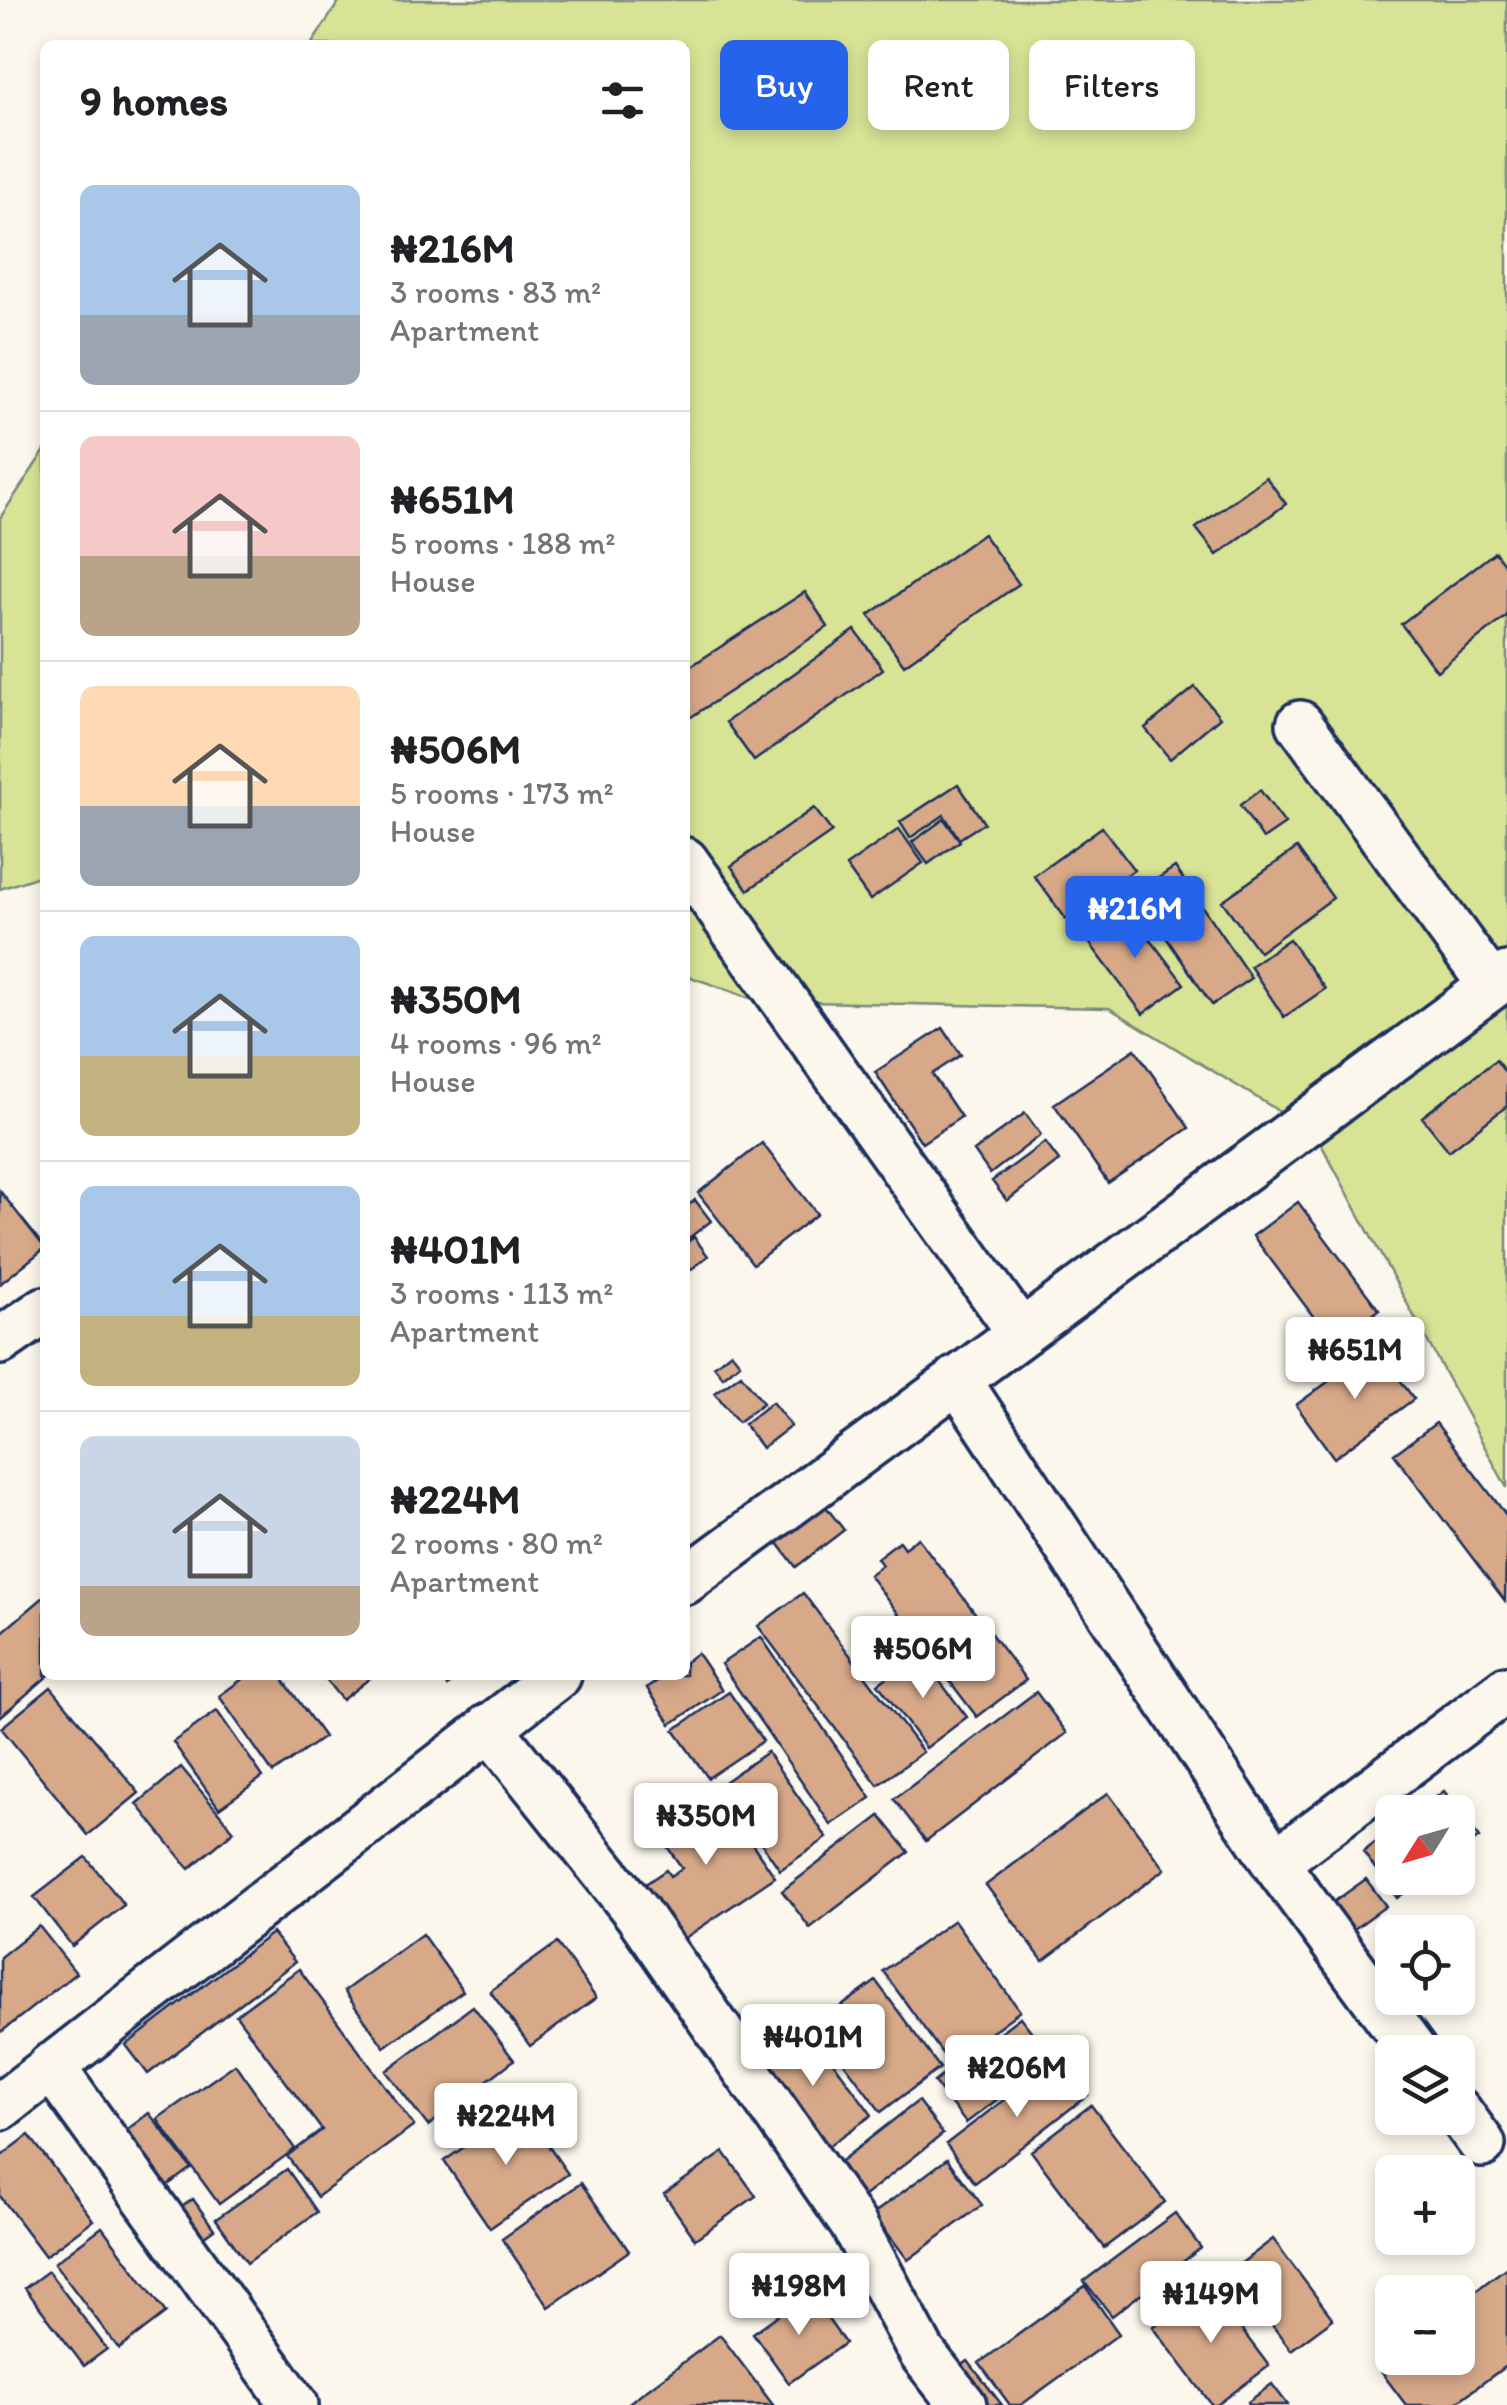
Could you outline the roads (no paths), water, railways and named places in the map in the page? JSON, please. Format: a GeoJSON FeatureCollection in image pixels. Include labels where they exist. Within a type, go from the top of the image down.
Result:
{"type":"FeatureCollection","features":[{"type":"Feature","properties":{"kind":"street"},"geometry":{"type":"LineString","coordinates":[[690,1577],[1499,980],[1300,724]]}},
{"type":"Feature","properties":{"kind":"street"},"geometry":{"type":"LineString","coordinates":[[690,870],[1020,1332]]}},
{"type":"Feature","properties":{"kind":"street"},"geometry":{"type":"LineString","coordinates":[[0,1341],[40,1313]]}},
{"type":"Feature","properties":{"kind":"street"},"geometry":{"type":"LineString","coordinates":[[957,1379],[1274,1863],[1401,2035]]}},
{"type":"Feature","properties":{"kind":"street"},"geometry":{"type":"LineString","coordinates":[[0,2107],[551,1680]]}},
{"type":"Feature","properties":{"kind":"street"},"geometry":{"type":"LineString","coordinates":[[1274,1863],[1507,1688]]}},
{"type":"Feature","properties":{"kind":"street"},"geometry":{"type":"LineString","coordinates":[[489,1727],[638,1913],[853,2224],[922,2353],[963,2405]]}},
{"type":"Feature","properties":{"kind":"street"},"geometry":{"type":"LineString","coordinates":[[51,2066],[295,2405]]}}]}
